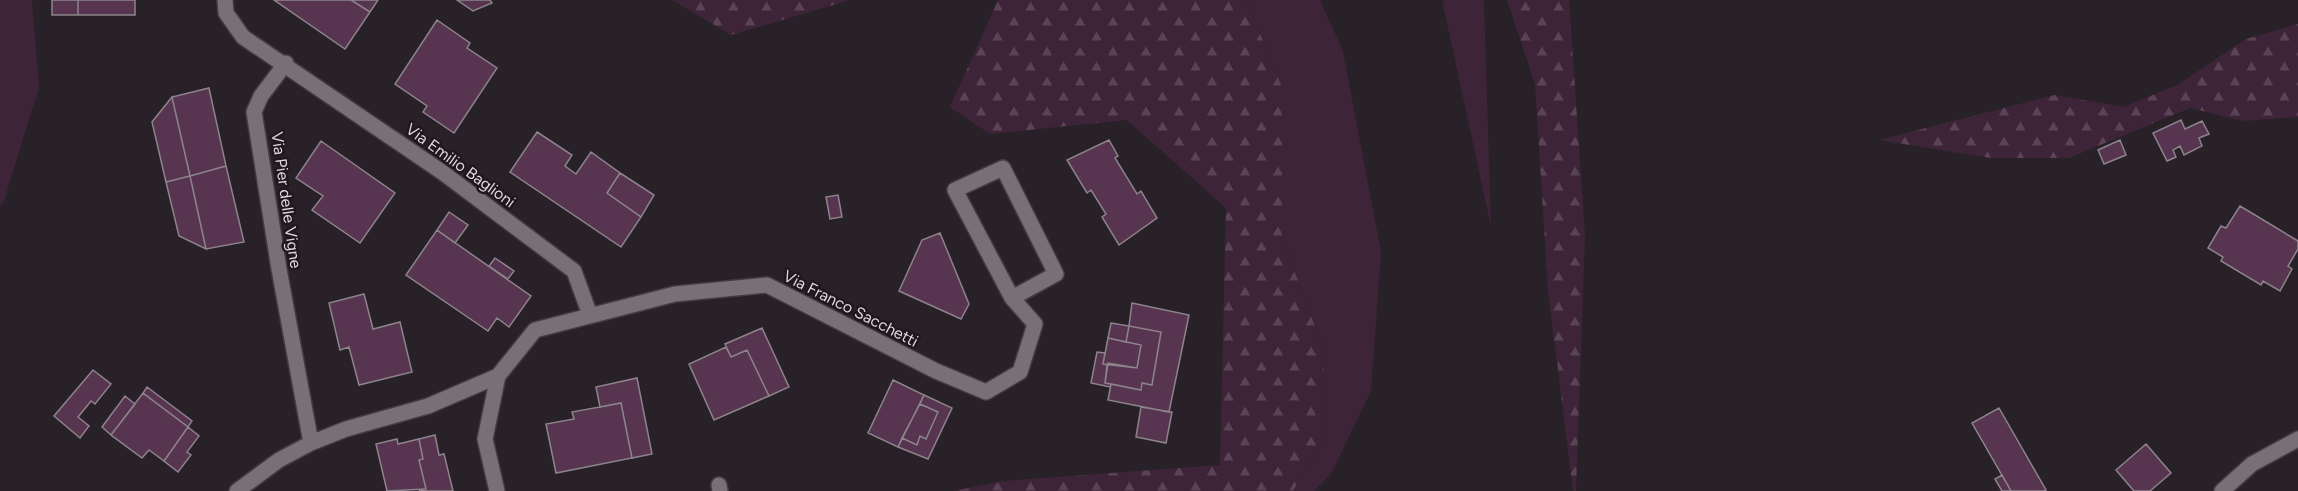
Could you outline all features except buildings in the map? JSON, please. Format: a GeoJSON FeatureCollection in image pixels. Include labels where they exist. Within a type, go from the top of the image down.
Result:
{"type":"FeatureCollection","features":[{"type":"Feature","properties":{"kind":"street"},"geometry":{"type":"LineString","coordinates":[[225,0],[226,13],[243,37],[286,63]]}},
{"type":"Feature","properties":{"kind":"street","name":"Via Emilio Baglioni"},"geometry":{"type":"LineString","coordinates":[[286,63],[442,172],[574,271],[590,315]]}},
{"type":"Feature","properties":{"kind":"street","name":"Via Pier delle Vigne"},"geometry":{"type":"LineString","coordinates":[[286,63],[261,96],[254,112],[279,269],[311,442]]}},
{"type":"Feature","properties":{"kind":"street","name":"Via Franco Sacchetti"},"geometry":{"type":"LineString","coordinates":[[498,491],[485,439],[498,376],[536,330],[675,294],[767,285],[936,371],[986,392],[1020,372],[1035,324],[1012,298],[955,190],[1003,168],[1056,274],[1012,298]]}},
{"type":"Feature","properties":{"kind":"street"},"geometry":{"type":"LineString","coordinates":[[237,491],[279,460],[311,442],[346,429],[428,405],[498,376]]}},
{"type":"Feature","properties":{"kind":"street"},"geometry":{"type":"LineString","coordinates":[[2222,491],[2252,464],[2298,439]]}},
{"type":"Feature","properties":{"kind":"green space"},"geometry":{"type":"Polygon","coordinates":[[[0,0],[32,0],[39,87],[3,204],[0,206],[0,0]]]}},
{"type":"Feature","properties":{"kind":"green space"},"geometry":{"type":"Polygon","coordinates":[[[672,0],[850,0],[731,35],[672,0]]]}},
{"type":"Feature","properties":{"kind":"green space"},"geometry":{"type":"Polygon","coordinates":[[[998,0],[1246,0],[1282,87],[1282,237],[1325,354],[1320,445],[1293,491],[954,491],[1003,481],[1220,465],[1226,208],[1127,120],[990,134],[950,107],[998,0]]]}},
{"type":"Feature","properties":{"kind":"green space"},"geometry":{"type":"Polygon","coordinates":[[[1246,0],[1320,0],[1343,51],[1381,252],[1371,391],[1331,474],[1314,491],[1293,491],[1320,445],[1325,354],[1282,237],[1282,87],[1246,0]]]}},
{"type":"Feature","properties":{"kind":"green space"},"geometry":{"type":"Polygon","coordinates":[[[1442,0],[1484,0],[1491,227],[1442,0]]]}},
{"type":"Feature","properties":{"kind":"green space"},"geometry":{"type":"Polygon","coordinates":[[[1507,0],[1569,0],[1585,235],[1576,491],[1573,491],[1548,290],[1535,84],[1507,0]]]}},
{"type":"Feature","properties":{"kind":"green space"},"geometry":{"type":"Polygon","coordinates":[[[2298,24],[2298,117],[2244,121],[2190,108],[2069,158],[1991,158],[1879,140],[2055,95],[2124,107],[2179,84],[2246,39],[2298,24]]]}}]}
